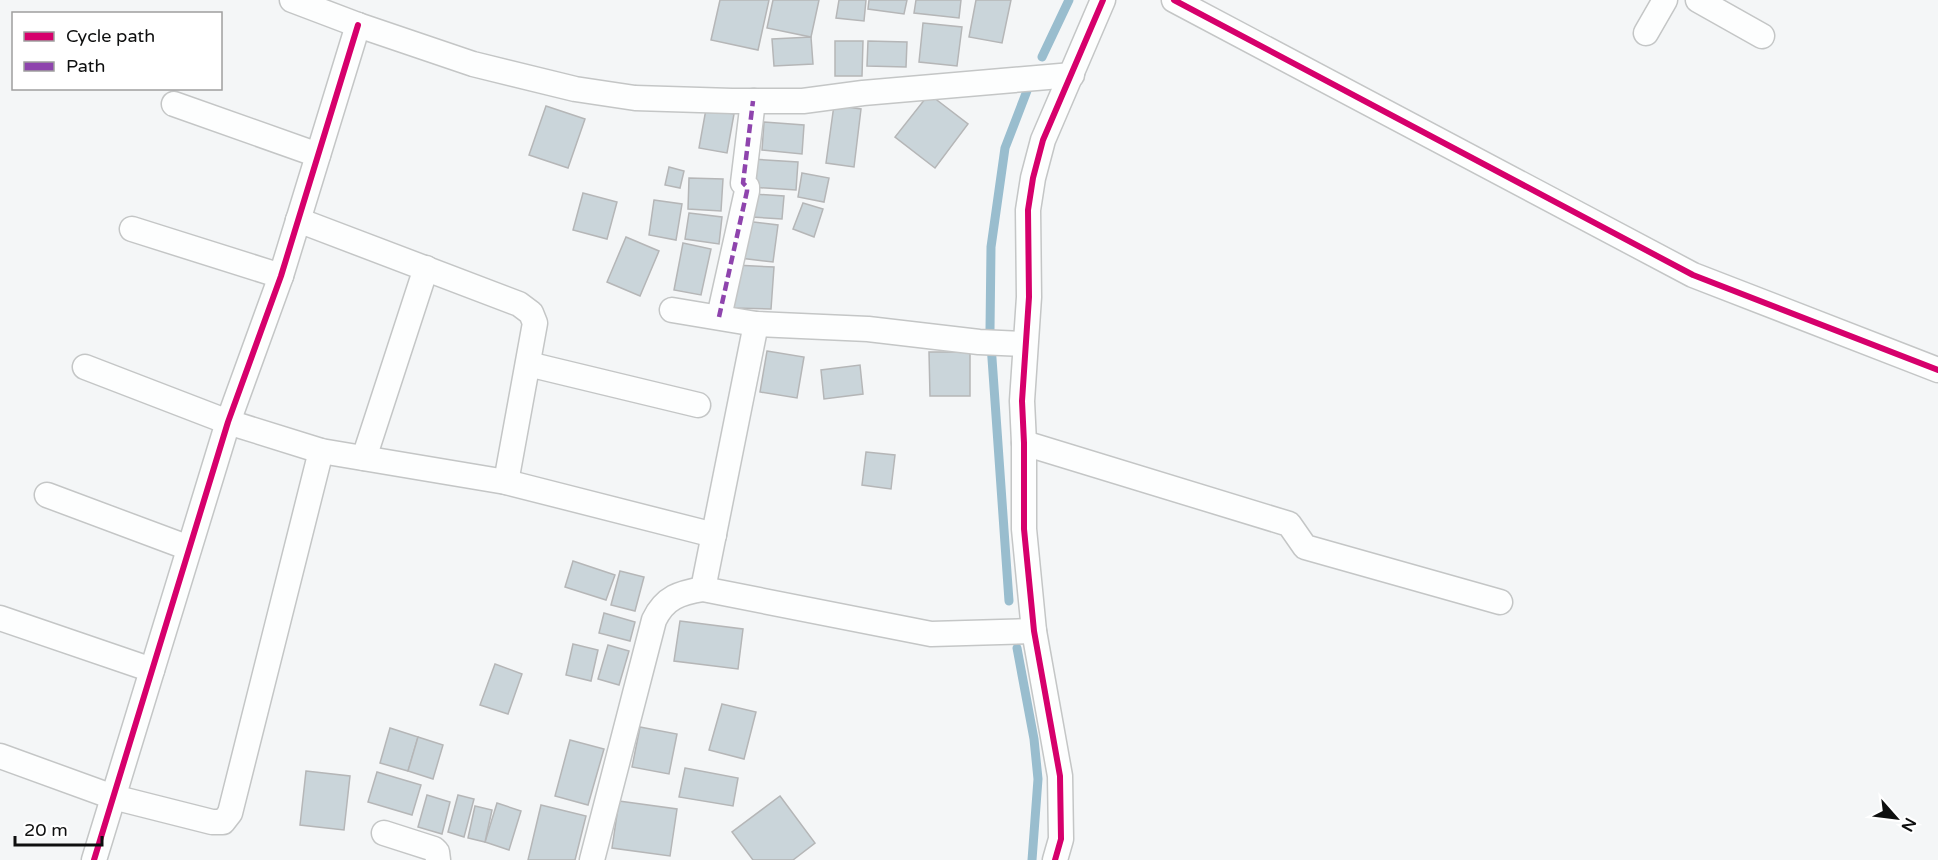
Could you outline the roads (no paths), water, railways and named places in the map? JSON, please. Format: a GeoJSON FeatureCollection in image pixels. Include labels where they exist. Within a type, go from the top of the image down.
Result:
{"type":"FeatureCollection","features":[{"type":"Feature","properties":{"kind":"street"},"geometry":{"type":"LineString","coordinates":[[292,0],[473,64],[575,89],[635,98],[803,101],[863,93],[1072,75]]}},
{"type":"Feature","properties":{"kind":"street"},"geometry":{"type":"LineString","coordinates":[[1055,860],[1061,839],[1060,776],[1034,631],[1024,529],[1024,443],[1017,344],[1029,297],[1028,210],[1033,178],[1043,140],[1103,0]]}},
{"type":"Feature","properties":{"kind":"street"},"geometry":{"type":"LineString","coordinates":[[1174,0],[1694,275],[1938,370]]}},
{"type":"Feature","properties":{"kind":"street"},"geometry":{"type":"LineString","coordinates":[[1646,33],[1665,0]]}},
{"type":"Feature","properties":{"kind":"street"},"geometry":{"type":"LineString","coordinates":[[1698,0],[1762,36]]}},
{"type":"Feature","properties":{"kind":"street"},"geometry":{"type":"LineString","coordinates":[[94,860],[228,422],[281,276],[358,25]]}},
{"type":"Feature","properties":{"kind":"street"},"geometry":{"type":"LineString","coordinates":[[719,317],[747,191],[747,187],[742,183],[753,101]]}},
{"type":"Feature","properties":{"kind":"street"},"geometry":{"type":"LineString","coordinates":[[174,104],[318,155]]}},
{"type":"Feature","properties":{"kind":"street"},"geometry":{"type":"LineString","coordinates":[[298,220],[519,304],[531,313],[535,323],[506,482]]}},
{"type":"Feature","properties":{"kind":"street"},"geometry":{"type":"LineString","coordinates":[[132,230],[281,276]]}},
{"type":"Feature","properties":{"kind":"street"},"geometry":{"type":"LineString","coordinates":[[364,458],[426,268]]}},
{"type":"Feature","properties":{"kind":"street"},"geometry":{"type":"LineString","coordinates":[[672,310],[756,324],[867,329],[1017,344]]}},
{"type":"Feature","properties":{"kind":"street"},"geometry":{"type":"LineString","coordinates":[[703,589],[756,324]]}},
{"type":"Feature","properties":{"kind":"street"},"geometry":{"type":"LineString","coordinates":[[528,364],[698,405]]}},
{"type":"Feature","properties":{"kind":"street"},"geometry":{"type":"LineString","coordinates":[[85,367],[228,422],[321,451],[506,482],[714,535]]}},
{"type":"Feature","properties":{"kind":"street"},"geometry":{"type":"LineString","coordinates":[[1024,443],[1289,524],[1305,547],[1500,602]]}},
{"type":"Feature","properties":{"kind":"street"},"geometry":{"type":"LineString","coordinates":[[0,757],[113,797],[212,822],[223,822],[230,813],[321,451]]}},
{"type":"Feature","properties":{"kind":"street"},"geometry":{"type":"LineString","coordinates":[[47,495],[189,548]]}},
{"type":"Feature","properties":{"kind":"street"},"geometry":{"type":"LineString","coordinates":[[592,860],[654,620],[663,606],[677,595],[703,589],[931,634],[1034,631]]}},
{"type":"Feature","properties":{"kind":"street"},"geometry":{"type":"LineString","coordinates":[[0,618],[152,670]]}},
{"type":"Feature","properties":{"kind":"street"},"geometry":{"type":"LineString","coordinates":[[384,833],[434,849],[438,860]]}},
{"type":"Feature","properties":{"kind":"waterway"},"geometry":{"type":"LineString","coordinates":[[1042,57],[1069,0]]}},
{"type":"Feature","properties":{"kind":"waterway"},"geometry":{"type":"LineString","coordinates":[[1009,601],[990,330],[991,247],[1005,148],[1030,83]]}},
{"type":"Feature","properties":{"kind":"waterway"},"geometry":{"type":"LineString","coordinates":[[1017,648],[1034,739],[1038,779],[1032,860]]}}]}
